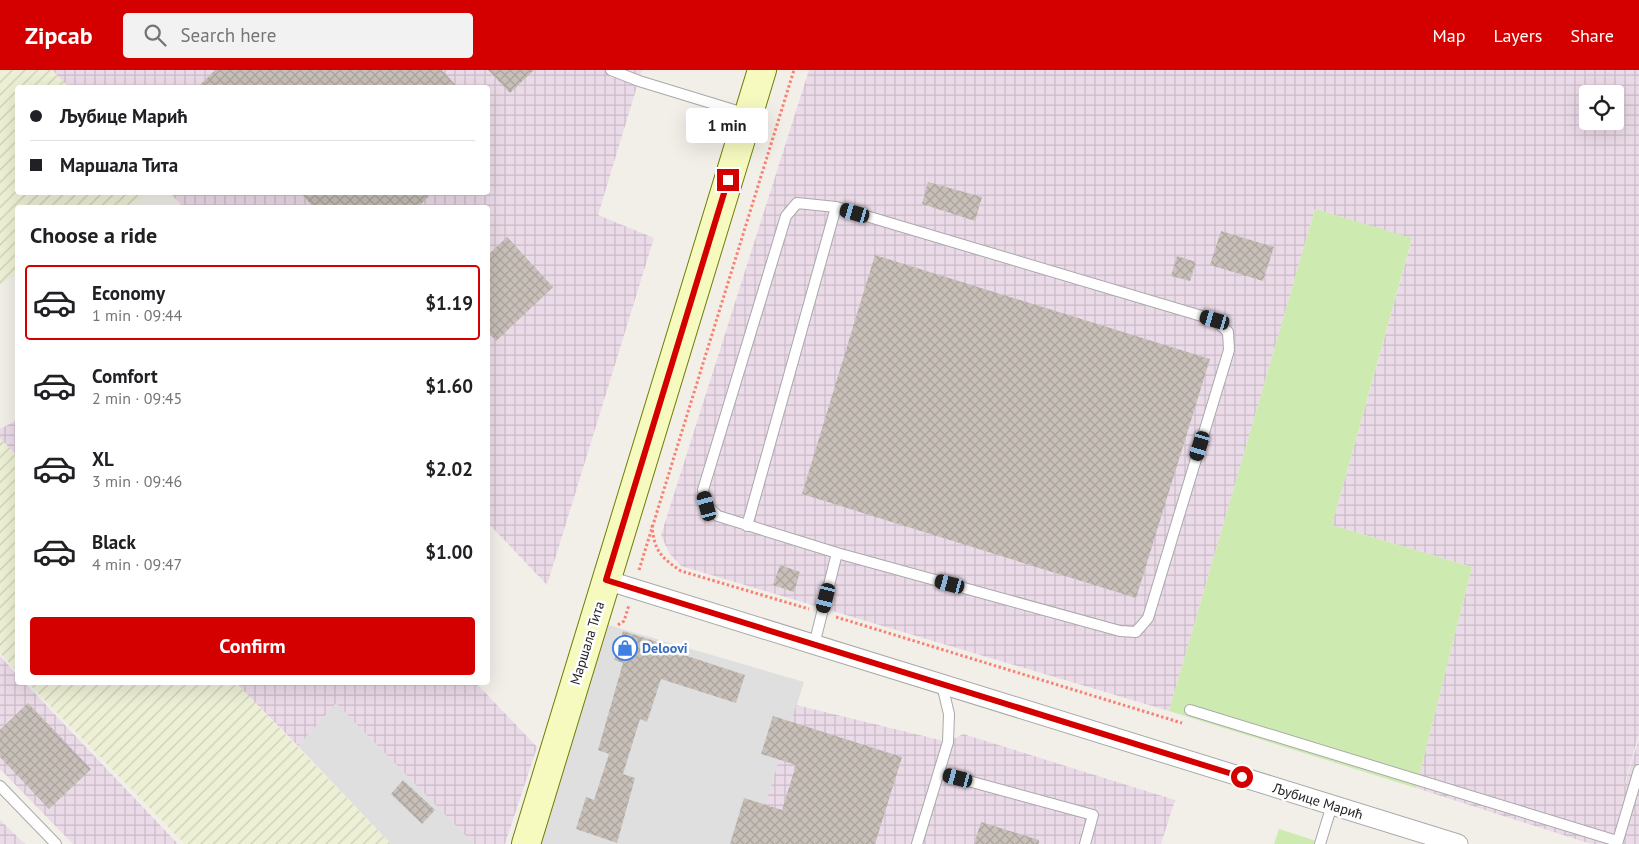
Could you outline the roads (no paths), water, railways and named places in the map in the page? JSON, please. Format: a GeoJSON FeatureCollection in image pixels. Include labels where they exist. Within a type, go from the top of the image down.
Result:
{"type":"FeatureCollection","features":[{"type":"Feature","properties":{"kind":"main road","name":"Маршала Тита"},"geometry":{"type":"LineString","coordinates":[[526,844],[762,70]]}},
{"type":"Feature","properties":{"kind":"street","name":"Љубице Марић"},"geometry":{"type":"LineString","coordinates":[[606,580],[1458,844]]}},
{"type":"Feature","properties":{"kind":"lane"},"geometry":{"type":"LineString","coordinates":[[611,70],[639,81],[748,114]]}},
{"type":"Feature","properties":{"kind":"lane"},"geometry":{"type":"LineString","coordinates":[[797,203],[836,207],[1215,320],[1228,332],[1229,350],[1148,618],[1136,632],[1120,631],[837,553],[718,516],[707,506],[703,490],[786,216],[797,203]]}},
{"type":"Feature","properties":{"kind":"lane"},"geometry":{"type":"LineString","coordinates":[[747,526],[836,207]]}},
{"type":"Feature","properties":{"kind":"lane"},"geometry":{"type":"LineString","coordinates":[[814,645],[837,553]]}},
{"type":"Feature","properties":{"kind":"lane"},"geometry":{"type":"LineString","coordinates":[[917,844],[948,742],[949,714],[942,685]]}},
{"type":"Feature","properties":{"kind":"lane"},"geometry":{"type":"LineString","coordinates":[[1190,710],[1617,842],[1639,770]]}},
{"type":"Feature","properties":{"kind":"lane"},"geometry":{"type":"LineString","coordinates":[[939,773],[1093,816],[1085,844]]}},
{"type":"Feature","properties":{"kind":"lane"},"geometry":{"type":"LineString","coordinates":[[0,786],[56,844]]}},
{"type":"Feature","properties":{"kind":"lane"},"geometry":{"type":"LineString","coordinates":[[1320,844],[1332,805]]}},
{"type":"Feature","properties":{"kind":"place","name":"Deloovi"},"geometry":{"type":"Point","coordinates":[625,648]}}]}
